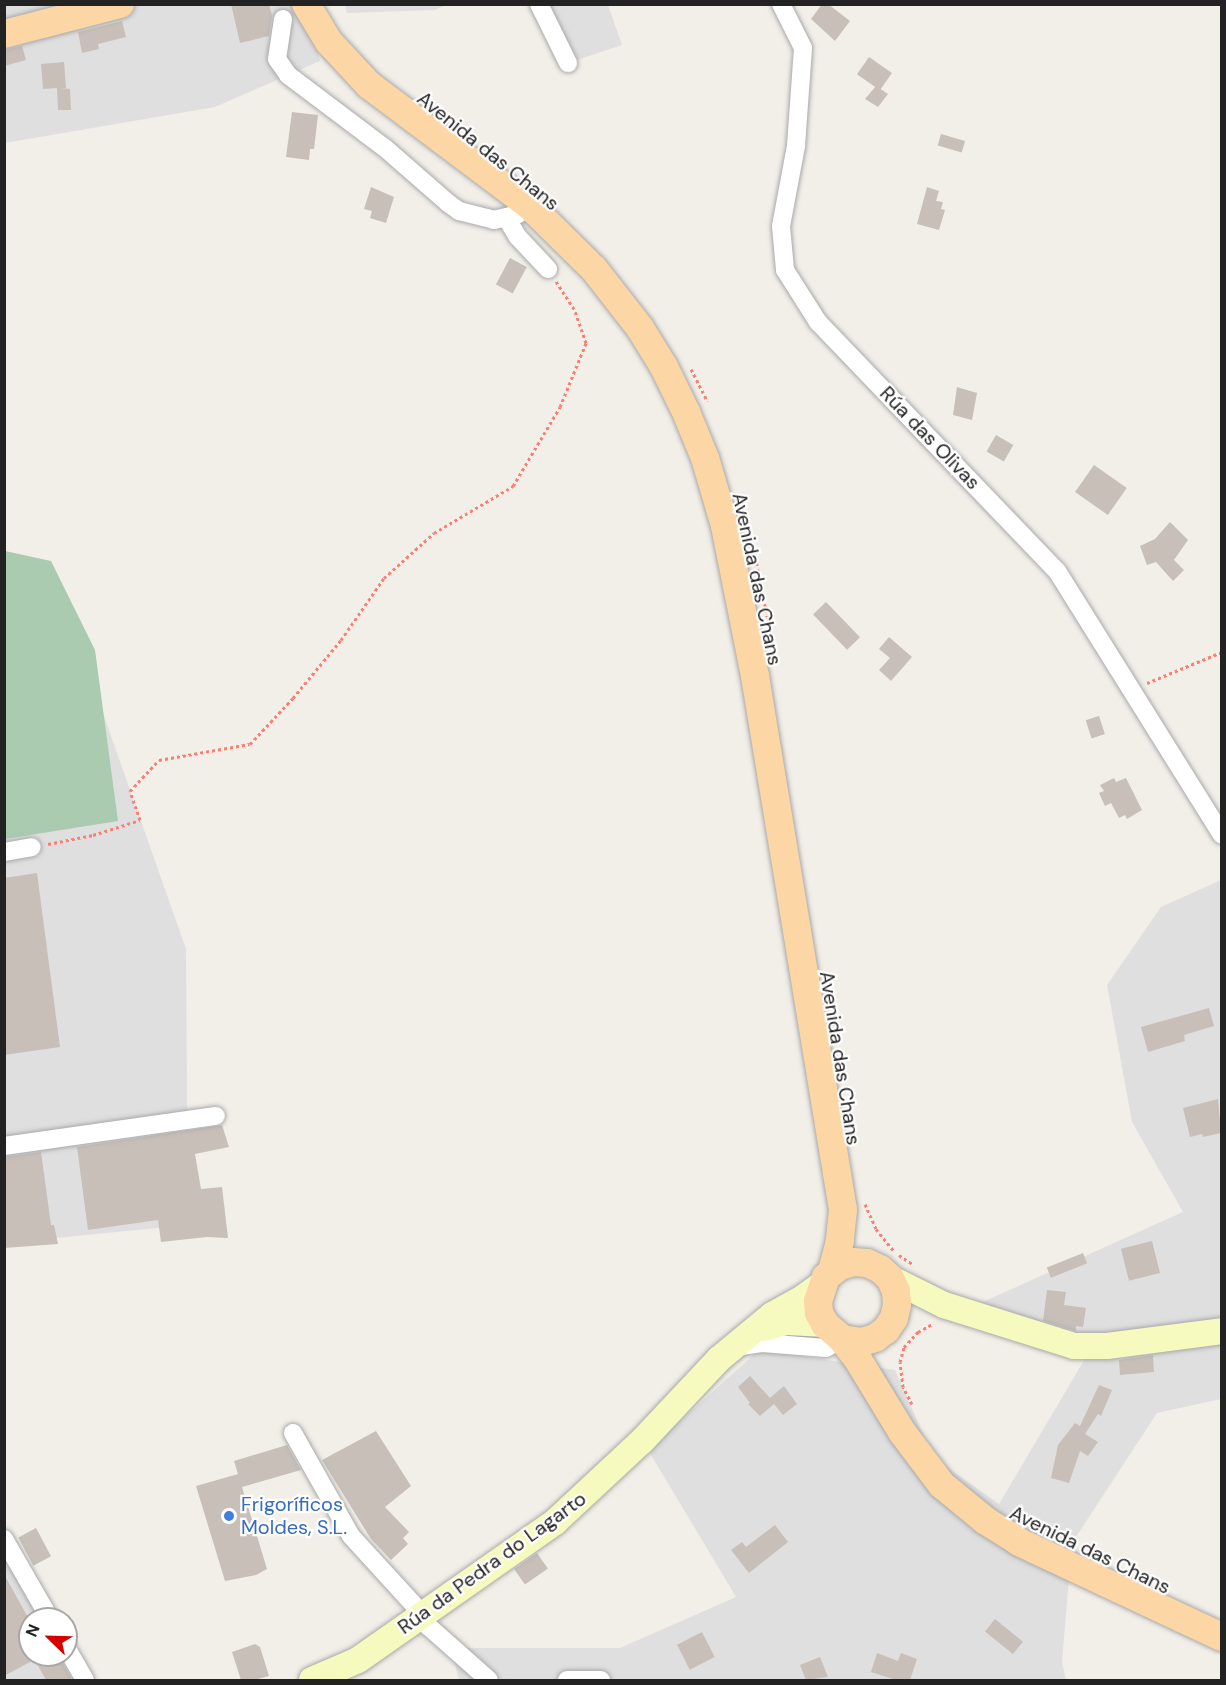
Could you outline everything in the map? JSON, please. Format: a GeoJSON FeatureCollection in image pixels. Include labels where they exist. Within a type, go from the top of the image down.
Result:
{"type":"FeatureCollection","features":[{"type":"Feature","properties":{"kind":"main road"},"geometry":{"type":"LineString","coordinates":[[4,34],[120,4]]}},
{"type":"Feature","properties":{"kind":"main road","name":"Avenida das Chans"},"geometry":{"type":"LineString","coordinates":[[307,13],[341,56],[369,85],[518,212],[594,269],[640,328],[664,367],[686,412],[716,493],[746,622],[853,1203],[882,1272],[896,1291],[897,1305],[881,1346],[880,1370],[885,1401]]}},
{"type":"Feature","properties":{"kind":"main road","name":"Avenida das Chans"},"geometry":{"type":"LineString","coordinates":[[853,1203],[818,1301],[819,1313],[885,1401],[923,1462],[942,1485],[986,1521],[1018,1542],[1060,1564],[1221,1637]]}},
{"type":"Feature","properties":{"kind":"main road"},"geometry":{"type":"LineString","coordinates":[[828,1277],[853,1262],[882,1272]]}},
{"type":"Feature","properties":{"kind":"main road"},"geometry":{"type":"LineString","coordinates":[[833,1332],[862,1342],[875,1338],[890,1324]]}},
{"type":"Feature","properties":{"kind":"street"},"geometry":{"type":"LineString","coordinates":[[539,4],[568,63]]}},
{"type":"Feature","properties":{"kind":"street","name":"Rúa das Olivas"},"geometry":{"type":"LineString","coordinates":[[781,4],[802,48],[796,146],[781,226],[785,270],[818,322],[1057,570],[1221,836]]}},
{"type":"Feature","properties":{"kind":"street"},"geometry":{"type":"LineString","coordinates":[[307,13],[277,59],[288,75],[344,115],[459,210],[494,220],[518,212],[518,237],[548,269]]}},
{"type":"Feature","properties":{"kind":"street"},"geometry":{"type":"LineString","coordinates":[[4,852],[32,847]]}},
{"type":"Feature","properties":{"kind":"street"},"geometry":{"type":"LineString","coordinates":[[4,1146],[216,1116]]}},
{"type":"Feature","properties":{"kind":"street"},"geometry":{"type":"LineString","coordinates":[[882,1272],[944,1305],[1074,1346],[1107,1346],[1221,1331]]}},
{"type":"Feature","properties":{"kind":"street","name":"Rúa da Pedra do Lagarto"},"geometry":{"type":"LineString","coordinates":[[312,1680],[358,1660],[534,1538],[581,1500],[732,1347],[772,1315],[804,1297],[828,1277]]}},
{"type":"Feature","properties":{"kind":"street"},"geometry":{"type":"LineString","coordinates":[[890,1324],[944,1305]]}},
{"type":"Feature","properties":{"kind":"street","name":"Rúa da Pedra do Lagarto"},"geometry":{"type":"LineString","coordinates":[[755,1330],[787,1322],[833,1332]]}},
{"type":"Feature","properties":{"kind":"street"},"geometry":{"type":"LineString","coordinates":[[732,1347],[762,1343],[826,1348],[833,1332]]}},
{"type":"Feature","properties":{"kind":"street"},"geometry":{"type":"LineString","coordinates":[[293,1433],[351,1536],[428,1626],[489,1680]]}},
{"type":"Feature","properties":{"kind":"street"},"geometry":{"type":"LineString","coordinates":[[4,1539],[43,1607]]}},
{"type":"Feature","properties":{"kind":"street"},"geometry":{"type":"LineString","coordinates":[[78,1667],[85,1680]]}},
{"type":"Feature","properties":{"kind":"street"},"geometry":{"type":"LineString","coordinates":[[567,1680],[601,1680]]}},
{"type":"Feature","properties":{"kind":"path"},"geometry":{"type":"LineString","coordinates":[[32,847],[93,835],[140,820],[130,791],[159,760],[250,744],[293,698],[341,640],[384,578],[434,533],[513,486],[561,407],[586,343],[574,309],[548,269]]}},
{"type":"Feature","properties":{"kind":"path"},"geometry":{"type":"LineString","coordinates":[[690,366],[708,405]]}},
{"type":"Feature","properties":{"kind":"path","name":"Avenida das Chans"},"geometry":{"type":"LineString","coordinates":[[750,535],[770,634]]}},
{"type":"Feature","properties":{"kind":"path"},"geometry":{"type":"LineString","coordinates":[[1132,689],[1221,652]]}},
{"type":"Feature","properties":{"kind":"path"},"geometry":{"type":"LineString","coordinates":[[853,1203],[872,1221],[886,1244],[922,1270]]}},
{"type":"Feature","properties":{"kind":"path"},"geometry":{"type":"LineString","coordinates":[[914,1407],[903,1387],[900,1362],[904,1347],[918,1332],[940,1321],[944,1305]]}},
{"type":"Feature","properties":{"kind":"shaded area"},"geometry":{"type":"Polygon","coordinates":[[[306,4],[320,61],[215,107],[5,143],[5,5],[306,4]]]}},
{"type":"Feature","properties":{"kind":"shaded area"},"geometry":{"type":"Polygon","coordinates":[[[345,4],[446,5],[435,10],[347,13],[345,4]]]}},
{"type":"Feature","properties":{"kind":"shaded area"},"geometry":{"type":"Polygon","coordinates":[[[539,5],[608,5],[622,45],[568,63],[539,5]]]}},
{"type":"Feature","properties":{"kind":"shaded area"},"geometry":{"type":"Polygon","coordinates":[[[5,573],[60,591],[186,949],[188,1225],[5,1243],[5,573]]]}},
{"type":"Feature","properties":{"kind":"shaded area"},"geometry":{"type":"Polygon","coordinates":[[[1221,880],[1221,1399],[1157,1413],[1072,1543],[1062,1662],[1066,1680],[459,1680],[451,1648],[620,1648],[736,1597],[648,1450],[759,1350],[895,1370],[933,1457],[999,1504],[1092,1347],[965,1310],[1183,1212],[1132,1122],[1107,985],[1161,907],[1221,880]]]}},
{"type":"Feature","properties":{"kind":"shaded area"},"geometry":{"type":"Polygon","coordinates":[[[4,1524],[48,1607],[18,1607],[18,1667],[76,1667],[87,1680],[5,1680],[4,1524]]]}},
{"type":"Feature","properties":{"kind":"green space"},"geometry":{"type":"Polygon","coordinates":[[[5,551],[51,561],[95,650],[118,821],[5,839],[5,551]]]}},
{"type":"Feature","properties":{"kind":"building"},"geometry":{"type":"Polygon","coordinates":[[[231,4],[269,4],[272,16],[269,36],[240,43],[231,4]]]}},
{"type":"Feature","properties":{"kind":"building"},"geometry":{"type":"Polygon","coordinates":[[[822,4],[828,4],[850,21],[835,41],[811,19],[822,4]]]}},
{"type":"Feature","properties":{"kind":"building"},"geometry":{"type":"Polygon","coordinates":[[[122,21],[126,37],[98,44],[99,49],[82,53],[78,32],[122,21]]]}},
{"type":"Feature","properties":{"kind":"building"},"geometry":{"type":"Polygon","coordinates":[[[22,46],[26,60],[4,66],[4,50],[22,46]]]}},
{"type":"Feature","properties":{"kind":"building"},"geometry":{"type":"Polygon","coordinates":[[[869,57],[892,73],[880,90],[857,74],[869,57]]]}},
{"type":"Feature","properties":{"kind":"building"},"geometry":{"type":"Polygon","coordinates":[[[64,62],[66,88],[61,88],[70,89],[71,110],[58,110],[57,88],[43,89],[41,64],[64,62]]]}},
{"type":"Feature","properties":{"kind":"building"},"geometry":{"type":"Polygon","coordinates":[[[876,86],[888,94],[878,107],[865,99],[876,86]]]}},
{"type":"Feature","properties":{"kind":"building"},"geometry":{"type":"Polygon","coordinates":[[[292,112],[318,115],[314,149],[310,149],[309,160],[286,157],[292,112]]]}},
{"type":"Feature","properties":{"kind":"building"},"geometry":{"type":"Polygon","coordinates":[[[941,134],[965,141],[962,152],[938,146],[941,134]]]}},
{"type":"Feature","properties":{"kind":"building"},"geometry":{"type":"Polygon","coordinates":[[[371,187],[394,197],[386,223],[370,218],[372,211],[364,209],[371,187]]]}},
{"type":"Feature","properties":{"kind":"building"},"geometry":{"type":"Polygon","coordinates":[[[927,187],[939,191],[936,201],[943,202],[941,209],[945,210],[939,230],[917,224],[927,187]]]}},
{"type":"Feature","properties":{"kind":"building"},"geometry":{"type":"Polygon","coordinates":[[[510,258],[527,267],[513,293],[496,284],[510,258]]]}},
{"type":"Feature","properties":{"kind":"building"},"geometry":{"type":"Polygon","coordinates":[[[957,387],[977,393],[972,420],[953,415],[957,387]]]}},
{"type":"Feature","properties":{"kind":"building"},"geometry":{"type":"Polygon","coordinates":[[[996,435],[1013,445],[1004,461],[986,451],[996,435]]]}},
{"type":"Feature","properties":{"kind":"building"},"geometry":{"type":"Polygon","coordinates":[[[1094,465],[1127,488],[1108,515],[1075,492],[1094,465]]]}},
{"type":"Feature","properties":{"kind":"building"},"geometry":{"type":"Polygon","coordinates":[[[1170,522],[1188,540],[1174,560],[1184,570],[1173,581],[1156,562],[1147,565],[1140,546],[1155,539],[1170,522]]]}},
{"type":"Feature","properties":{"kind":"building"},"geometry":{"type":"Polygon","coordinates":[[[826,602],[860,637],[847,650],[813,615],[826,602]]]}},
{"type":"Feature","properties":{"kind":"building"},"geometry":{"type":"Polygon","coordinates":[[[889,637],[912,657],[891,681],[879,670],[890,658],[879,649],[889,637]]]}},
{"type":"Feature","properties":{"kind":"building"},"geometry":{"type":"Polygon","coordinates":[[[1099,716],[1105,734],[1092,738],[1086,720],[1099,716]]]}},
{"type":"Feature","properties":{"kind":"building"},"geometry":{"type":"Polygon","coordinates":[[[1114,778],[1116,782],[1126,778],[1142,810],[1127,819],[1125,815],[1119,818],[1111,803],[1105,806],[1099,793],[1104,791],[1100,785],[1114,778]]]}},
{"type":"Feature","properties":{"kind":"building"},"geometry":{"type":"Polygon","coordinates":[[[37,873],[60,1047],[4,1055],[4,878],[37,873]]]}},
{"type":"Feature","properties":{"kind":"building"},"geometry":{"type":"Polygon","coordinates":[[[1209,1008],[1214,1026],[1184,1035],[1185,1041],[1148,1052],[1141,1027],[1209,1008]]]}},
{"type":"Feature","properties":{"kind":"building"},"geometry":{"type":"Polygon","coordinates":[[[1218,1099],[1221,1133],[1190,1137],[1183,1108],[1218,1099]]]}},
{"type":"Feature","properties":{"kind":"building"},"geometry":{"type":"Polygon","coordinates":[[[222,1125],[229,1147],[195,1154],[201,1189],[222,1187],[228,1238],[207,1237],[161,1242],[158,1220],[88,1230],[77,1147],[222,1125]]]}},
{"type":"Feature","properties":{"kind":"building"},"geometry":{"type":"Polygon","coordinates":[[[41,1152],[51,1225],[54,1225],[58,1244],[4,1248],[4,1157],[41,1152]]]}},
{"type":"Feature","properties":{"kind":"building"},"geometry":{"type":"Polygon","coordinates":[[[1152,1241],[1160,1273],[1129,1281],[1121,1249],[1152,1241]]]}},
{"type":"Feature","properties":{"kind":"building"},"geometry":{"type":"Polygon","coordinates":[[[1083,1253],[1087,1263],[1051,1278],[1047,1268],[1083,1253]]]}},
{"type":"Feature","properties":{"kind":"building"},"geometry":{"type":"Polygon","coordinates":[[[1047,1290],[1066,1292],[1064,1305],[1086,1308],[1083,1327],[1076,1326],[1076,1331],[1043,1321],[1047,1290]]]}},
{"type":"Feature","properties":{"kind":"building"},"geometry":{"type":"Polygon","coordinates":[[[1153,1355],[1154,1372],[1120,1375],[1119,1360],[1153,1355]]]}},
{"type":"Feature","properties":{"kind":"building"},"geometry":{"type":"Polygon","coordinates":[[[750,1376],[770,1398],[784,1386],[797,1404],[783,1415],[774,1404],[760,1416],[748,1404],[750,1403],[738,1387],[750,1376]]]}},
{"type":"Feature","properties":{"kind":"building"},"geometry":{"type":"Polygon","coordinates":[[[1099,1385],[1112,1390],[1101,1416],[1098,1414],[1085,1434],[1098,1442],[1088,1456],[1080,1451],[1069,1483],[1051,1478],[1058,1445],[1075,1423],[1080,1426],[1099,1385]]]}},
{"type":"Feature","properties":{"kind":"building"},"geometry":{"type":"Polygon","coordinates":[[[376,1431],[411,1486],[385,1507],[409,1532],[403,1538],[408,1544],[391,1560],[371,1539],[322,1460],[376,1431]]]}},
{"type":"Feature","properties":{"kind":"building"},"geometry":{"type":"Polygon","coordinates":[[[287,1445],[301,1470],[242,1487],[267,1569],[256,1575],[225,1581],[196,1486],[238,1474],[234,1461],[287,1445]]]}},
{"type":"Feature","properties":{"kind":"building"},"geometry":{"type":"Polygon","coordinates":[[[775,1525],[788,1542],[749,1573],[731,1550],[742,1542],[746,1547],[775,1525]]]}},
{"type":"Feature","properties":{"kind":"building"},"geometry":{"type":"Polygon","coordinates":[[[36,1528],[51,1556],[33,1566],[18,1537],[36,1528]]]}},
{"type":"Feature","properties":{"kind":"building"},"geometry":{"type":"Polygon","coordinates":[[[537,1553],[548,1569],[525,1585],[514,1569],[537,1553]]]}},
{"type":"Feature","properties":{"kind":"building"},"geometry":{"type":"Polygon","coordinates":[[[4,1574],[22,1607],[18,1607],[18,1667],[21,1667],[4,1676],[4,1574]]]}},
{"type":"Feature","properties":{"kind":"building"},"geometry":{"type":"Polygon","coordinates":[[[995,1619],[1023,1642],[1013,1654],[985,1631],[995,1619]]]}},
{"type":"Feature","properties":{"kind":"building"},"geometry":{"type":"Polygon","coordinates":[[[702,1632],[715,1657],[690,1670],[677,1645],[702,1632]]]}},
{"type":"Feature","properties":{"kind":"building"},"geometry":{"type":"Polygon","coordinates":[[[255,1644],[260,1647],[269,1676],[254,1680],[241,1680],[232,1652],[255,1644]]]}},
{"type":"Feature","properties":{"kind":"building"},"geometry":{"type":"Polygon","coordinates":[[[877,1653],[898,1661],[901,1653],[917,1659],[910,1680],[896,1680],[871,1672],[877,1653]]]}},
{"type":"Feature","properties":{"kind":"building"},"geometry":{"type":"Polygon","coordinates":[[[820,1657],[828,1677],[806,1680],[800,1665],[820,1657]]]}},
{"type":"Feature","properties":{"kind":"building"},"geometry":{"type":"Polygon","coordinates":[[[39,1667],[65,1667],[72,1680],[46,1680],[39,1667]]]}},
{"type":"Feature","properties":{"kind":"place","name":"Frigoríficos Moldes, S.L."},"geometry":{"type":"Point","coordinates":[229,1516]}}]}
